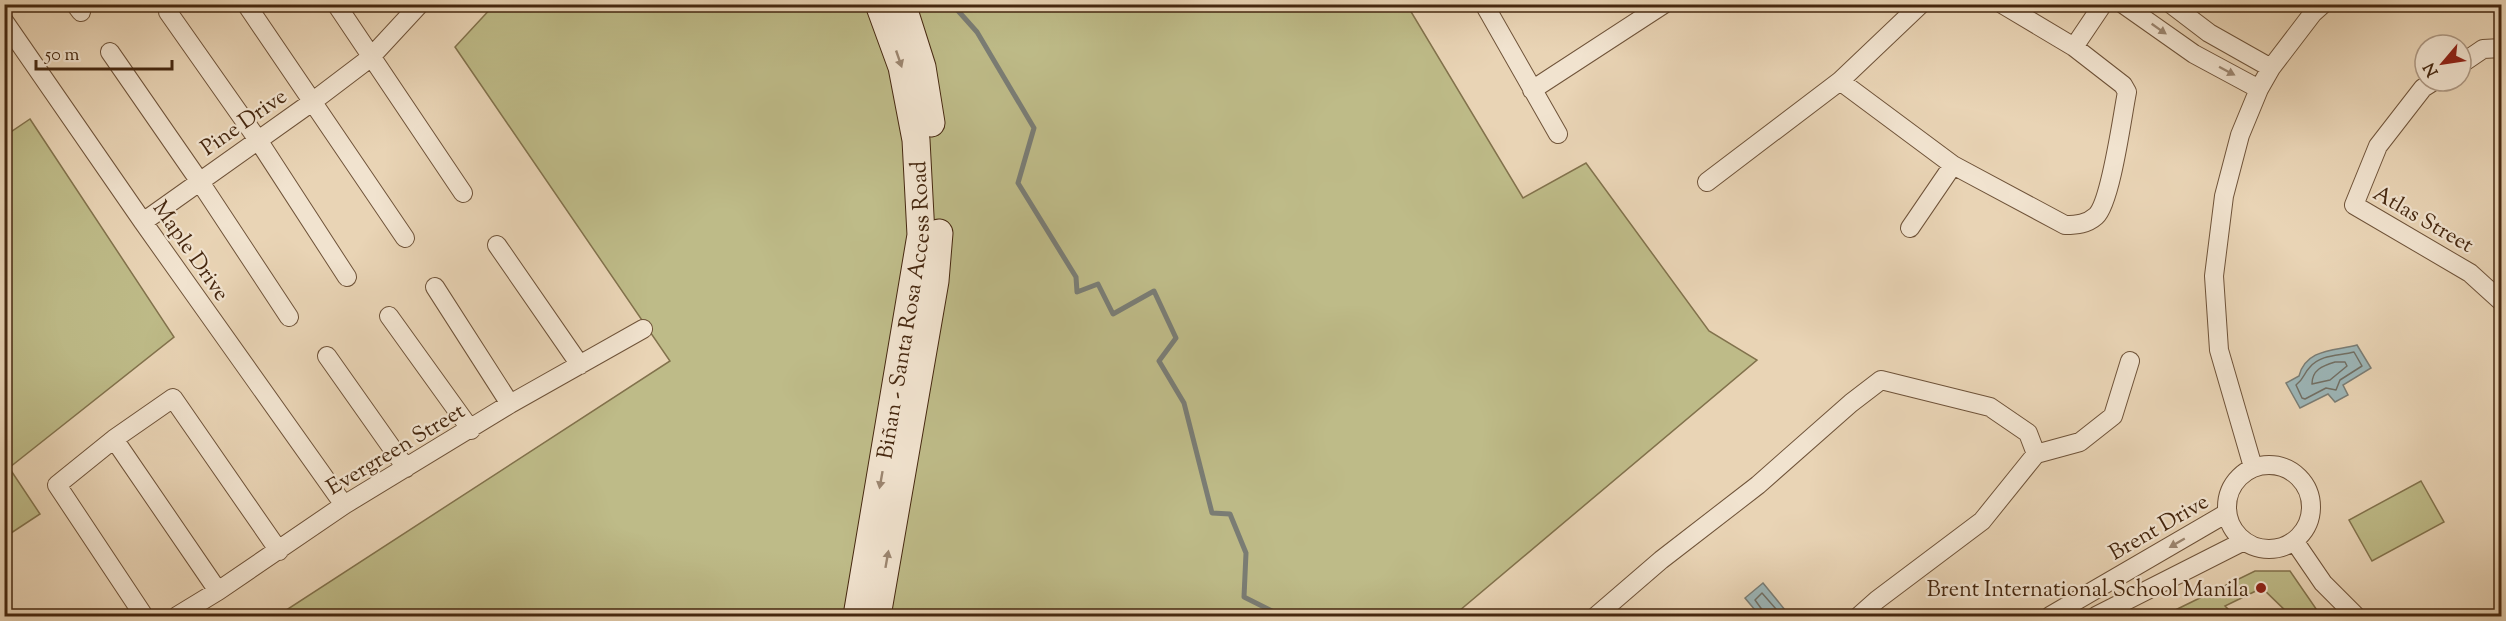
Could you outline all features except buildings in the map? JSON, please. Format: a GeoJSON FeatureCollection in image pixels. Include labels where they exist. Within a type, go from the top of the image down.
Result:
{"type":"FeatureCollection","features":[{"type":"Feature","properties":{"kind":"main road","name":"Biñan - Santa Rosa Access Road"},"geometry":{"type":"LineString","coordinates":[[878,616],[924,286],[916,140],[902,67],[879,4]]}},
{"type":"Feature","properties":{"kind":"main road","name":"Biñan - Santa Rosa Access Road"},"geometry":{"type":"LineString","coordinates":[[857,616],[924,286],[939,234],[935,147],[922,67],[902,4]]}},
{"type":"Feature","properties":{"kind":"street"},"geometry":{"type":"LineString","coordinates":[[246,4],[405,238]]}},
{"type":"Feature","properties":{"kind":"street"},"geometry":{"type":"LineString","coordinates":[[336,4],[370,58],[463,193]]}},
{"type":"Feature","properties":{"kind":"street","name":"Pine Drive"},"geometry":{"type":"LineString","coordinates":[[143,222],[370,58],[420,4]]}},
{"type":"Feature","properties":{"kind":"street"},"geometry":{"type":"LineString","coordinates":[[1484,4],[1558,134]]}},
{"type":"Feature","properties":{"kind":"street"},"geometry":{"type":"LineString","coordinates":[[1532,90],[1664,4]]}},
{"type":"Feature","properties":{"kind":"street"},"geometry":{"type":"LineString","coordinates":[[1707,182],[1840,81],[1921,4]]}},
{"type":"Feature","properties":{"kind":"street"},"geometry":{"type":"LineString","coordinates":[[1840,81],[1953,165],[2065,225],[2082,224],[2097,215],[2106,198],[2127,92],[2123,85],[2074,47],[2002,4]]}},
{"type":"Feature","properties":{"kind":"street"},"geometry":{"type":"LineString","coordinates":[[2074,47],[2103,4]]}},
{"type":"Feature","properties":{"kind":"street"},"geometry":{"type":"LineString","coordinates":[[2123,4],[2194,54],[2259,89]]}},
{"type":"Feature","properties":{"kind":"street"},"geometry":{"type":"LineString","coordinates":[[2171,4],[2209,33],[2271,69]]}},
{"type":"Feature","properties":{"kind":"street"},"geometry":{"type":"LineString","coordinates":[[2253,467],[2219,350],[2214,276],[2224,196],[2240,135],[2259,89],[2271,69],[2313,13],[2323,4]]}},
{"type":"Feature","properties":{"kind":"street"},"geometry":{"type":"LineString","coordinates":[[168,12],[258,140],[347,277]]}},
{"type":"Feature","properties":{"kind":"street","name":"Maple Drive"},"geometry":{"type":"LineString","coordinates":[[4,21],[344,505]]}},
{"type":"Feature","properties":{"kind":"street"},"geometry":{"type":"LineString","coordinates":[[2473,55],[2483,49],[2502,48]]}},
{"type":"Feature","properties":{"kind":"street"},"geometry":{"type":"LineString","coordinates":[[110,52],[200,182],[289,317]]}},
{"type":"Feature","properties":{"kind":"street","name":"Atlas Street"},"geometry":{"type":"LineString","coordinates":[[2419,93],[2378,146],[2354,205],[2470,273],[2502,302]]}},
{"type":"Feature","properties":{"kind":"street"},"geometry":{"type":"LineString","coordinates":[[1910,228],[1953,165]]}},
{"type":"Feature","properties":{"kind":"street"},"geometry":{"type":"LineString","coordinates":[[497,245],[580,365]]}},
{"type":"Feature","properties":{"kind":"street"},"geometry":{"type":"LineString","coordinates":[[435,287],[510,404]]}},
{"type":"Feature","properties":{"kind":"street"},"geometry":{"type":"LineString","coordinates":[[389,316],[471,430]]}},
{"type":"Feature","properties":{"kind":"street","name":"Evergreen Street"},"geometry":{"type":"LineString","coordinates":[[177,616],[218,591],[344,505],[471,430],[510,404],[643,329]]}},
{"type":"Feature","properties":{"kind":"street"},"geometry":{"type":"LineString","coordinates":[[327,356],[406,468]]}},
{"type":"Feature","properties":{"kind":"street"},"geometry":{"type":"LineString","coordinates":[[1859,616],[1982,521],[2036,454],[2080,442],[2113,416],[2130,361]]}},
{"type":"Feature","properties":{"kind":"street"},"geometry":{"type":"LineString","coordinates":[[1596,616],[1661,560],[1758,485],[1842,410],[1881,380],[1990,407],[2028,433],[2036,454]]}},
{"type":"Feature","properties":{"kind":"street"},"geometry":{"type":"LineString","coordinates":[[144,616],[57,485],[114,439],[173,398],[279,550]]}},
{"type":"Feature","properties":{"kind":"street"},"geometry":{"type":"LineString","coordinates":[[114,439],[218,591]]}},
{"type":"Feature","properties":{"kind":"street"},"geometry":{"type":"LineString","coordinates":[[2267,464],[2293,471],[2310,493],[2312,506],[2307,526],[2295,542],[2283,548],[2270,550],[2256,548],[2244,541],[2236,534],[2227,513],[2232,486],[2241,475],[2253,467],[2267,464]]}},
{"type":"Feature","properties":{"kind":"street","name":"Brent Drive"},"geometry":{"type":"LineString","coordinates":[[2050,616],[2227,513]]}},
{"type":"Feature","properties":{"kind":"street"},"geometry":{"type":"LineString","coordinates":[[2096,616],[2244,541]]}},
{"type":"Feature","properties":{"kind":"street"},"geometry":{"type":"LineString","coordinates":[[2295,542],[2323,583],[2356,616]]}},
{"type":"Feature","properties":{"kind":"street"},"geometry":{"type":"LineString","coordinates":[[2138,565],[2151,589]]}},
{"type":"Feature","properties":{"kind":"shaded area"},"geometry":{"type":"Polygon","coordinates":[[[494,5],[1407,5],[1523,198],[1586,163],[1709,331],[1757,360],[1453,616],[277,616],[670,361],[455,47],[494,5]]]}},
{"type":"Feature","properties":{"kind":"shaded area"},"geometry":{"type":"Polygon","coordinates":[[[30,119],[174,337],[5,471],[5,136],[30,119]]]}},
{"type":"Feature","properties":{"kind":"shaded area"},"geometry":{"type":"Polygon","coordinates":[[[12,472],[40,514],[5,537],[5,477],[12,472]]]}},
{"type":"Feature","properties":{"kind":"shaded area"},"geometry":{"type":"Polygon","coordinates":[[[2421,481],[2444,522],[2372,561],[2349,520],[2421,481]]]}},
{"type":"Feature","properties":{"kind":"shaded area","name":"Brent International School Manila"},"geometry":{"type":"Polygon","coordinates":[[[2255,571],[2290,571],[2321,616],[2291,616],[2262,588],[2225,606],[2235,616],[2163,616],[2255,571]]]}},
{"type":"Feature","properties":{"kind":"water"},"geometry":{"type":"Polygon","coordinates":[[[2357,345],[2371,368],[2343,385],[2348,395],[2335,402],[2328,394],[2300,408],[2286,383],[2299,376],[2308,360],[2315,355],[2357,345]]]}},
{"type":"Feature","properties":{"kind":"water"},"geometry":{"type":"Polygon","coordinates":[[[1763,583],[1790,616],[1760,616],[1745,598],[1763,583]]]}},
{"type":"Feature","properties":{"kind":"waterway"},"geometry":{"type":"LineString","coordinates":[[952,4],[977,32],[1034,128],[1018,183],[1076,277],[1077,292],[1098,284],[1113,314],[1154,291],[1176,338],[1159,361],[1184,403],[1212,513],[1230,514],[1246,553],[1244,597],[1282,616]]}},
{"type":"Feature","properties":{"kind":"place","name":"Brent International School Manila"},"geometry":{"type":"Point","coordinates":[2261,588]}}]}
